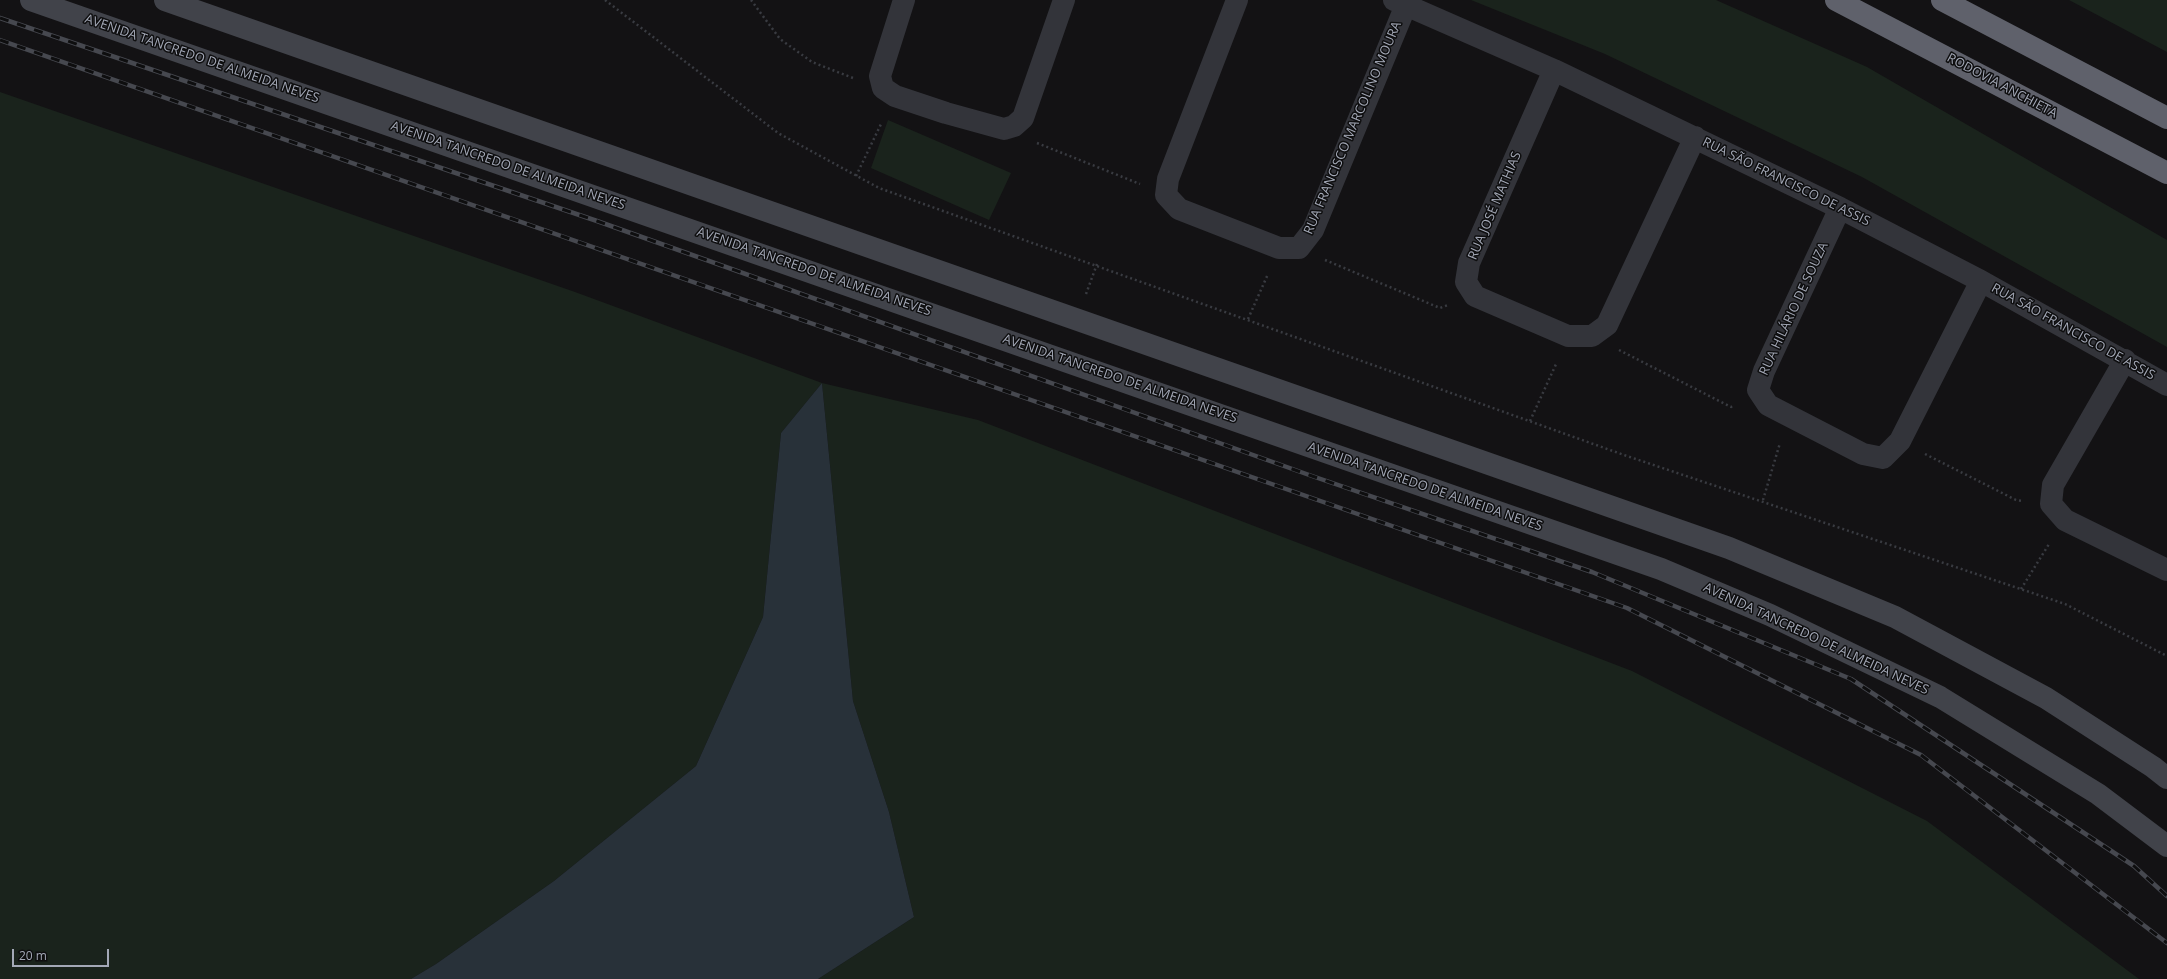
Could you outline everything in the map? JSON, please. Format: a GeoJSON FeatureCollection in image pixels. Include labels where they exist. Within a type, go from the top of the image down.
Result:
{"type":"FeatureCollection","features":[{"type":"Feature","properties":{"kind":"highway","name":"RODOVIA ANCHIETA"},"geometry":{"type":"LineString","coordinates":[[1836,0],[2167,173]]}},
{"type":"Feature","properties":{"kind":"highway"},"geometry":{"type":"LineString","coordinates":[[1942,0],[2167,118]]}},
{"type":"Feature","properties":{"kind":"main road","name":"AVENIDA TANCREDO DE ALMEIDA NEVES"},"geometry":{"type":"LineString","coordinates":[[31,0],[1668,572],[1770,615],[1940,697],[2098,794],[2167,846]]}},
{"type":"Feature","properties":{"kind":"main road"},"geometry":{"type":"LineString","coordinates":[[165,0],[1729,548],[1895,617],[2046,698],[2153,767],[2167,778]]}},
{"type":"Feature","properties":{"kind":"street"},"geometry":{"type":"LineString","coordinates":[[904,0],[880,76],[889,92],[946,113],[1004,129],[1014,126],[1023,118],[1064,0]]}},
{"type":"Feature","properties":{"kind":"street"},"geometry":{"type":"LineString","coordinates":[[1237,0],[1168,178],[1166,195],[1179,208],[1229,228],[1289,248]]}},
{"type":"Feature","properties":{"kind":"street","name":"RUA SÃO FRANCISCO DE ASSIS"},"geometry":{"type":"LineString","coordinates":[[1400,2],[1554,70],[1840,208],[1981,281],[2167,385]]}},
{"type":"Feature","properties":{"kind":"street","name":"RUA FRANCISCO MARCOLINO MOURA"},"geometry":{"type":"LineString","coordinates":[[1289,248],[1313,230],[1400,2]]}},
{"type":"Feature","properties":{"kind":"street","name":"RUA JOSÉ MATHIAS"},"geometry":{"type":"LineString","coordinates":[[1475,296],[1466,282],[1469,263],[1554,70]]}},
{"type":"Feature","properties":{"kind":"street"},"geometry":{"type":"LineString","coordinates":[[1475,296],[1568,336],[1592,336],[1607,325],[1695,137]]}},
{"type":"Feature","properties":{"kind":"street","name":"RUA HILÁRIO DE SOUZA"},"geometry":{"type":"LineString","coordinates":[[1840,208],[1764,371],[1758,390],[1768,405],[1863,454],[1883,458],[1900,441]]}},
{"type":"Feature","properties":{"kind":"street"},"geometry":{"type":"LineString","coordinates":[[1900,441],[1981,281]]}},
{"type":"Feature","properties":{"kind":"street"},"geometry":{"type":"LineString","coordinates":[[2124,360],[2053,485],[2058,512],[2116,545],[2167,570]]}},
{"type":"Feature","properties":{"kind":"path"},"geometry":{"type":"LineString","coordinates":[[605,0],[778,133],[879,188],[1624,455],[1762,500],[2066,604],[2167,656]]}},
{"type":"Feature","properties":{"kind":"path"},"geometry":{"type":"LineString","coordinates":[[751,0],[780,39],[812,62],[889,92],[856,176]]}},
{"type":"Feature","properties":{"kind":"path"},"geometry":{"type":"LineString","coordinates":[[1004,129],[1166,195]]}},
{"type":"Feature","properties":{"kind":"path"},"geometry":{"type":"LineString","coordinates":[[1248,319],[1289,248],[1440,308],[1475,296]]}},
{"type":"Feature","properties":{"kind":"path"},"geometry":{"type":"LineString","coordinates":[[1530,421],[1568,336]]}},
{"type":"Feature","properties":{"kind":"path"},"geometry":{"type":"LineString","coordinates":[[1592,336],[1730,407],[1758,390]]}},
{"type":"Feature","properties":{"kind":"path"},"geometry":{"type":"LineString","coordinates":[[1762,500],[1788,415]]}},
{"type":"Feature","properties":{"kind":"path"},"geometry":{"type":"LineString","coordinates":[[1900,441],[2016,500],[2058,512],[2020,589]]}},
{"type":"Feature","properties":{"kind":"shaded area"},"geometry":{"type":"Polygon","coordinates":[[[1471,0],[1716,0],[1867,67],[2167,240],[2167,347],[1862,177],[1605,54],[1471,0]]]}},
{"type":"Feature","properties":{"kind":"shaded area"},"geometry":{"type":"Polygon","coordinates":[[[2069,0],[2167,0],[2167,52],[2120,27],[2069,0]]]}},
{"type":"Feature","properties":{"kind":"shaded area"},"geometry":{"type":"Polygon","coordinates":[[[0,92],[575,292],[822,383],[781,433],[763,617],[696,766],[554,881],[436,964],[411,979],[0,979],[0,92]]]}},
{"type":"Feature","properties":{"kind":"shaded area"},"geometry":{"type":"Polygon","coordinates":[[[888,120],[1011,173],[989,220],[871,168],[888,120]]]}},
{"type":"Feature","properties":{"kind":"shaded area"},"geometry":{"type":"Polygon","coordinates":[[[822,383],[978,420],[1632,671],[1927,821],[2139,979],[818,979],[914,917],[889,812],[853,701],[822,383]]]}},
{"type":"Feature","properties":{"kind":"shaded area"},"geometry":{"type":"Polygon","coordinates":[[[822,383],[853,701],[889,812],[914,917],[818,979],[411,979],[436,964],[554,881],[696,766],[763,617],[781,433],[822,383]]]}},
{"type":"Feature","properties":{"kind":"railway"},"geometry":{"type":"LineString","coordinates":[[0,18],[597,221],[1312,476],[1592,572],[1851,679],[2134,866],[2167,896]]}},
{"type":"Feature","properties":{"kind":"railway"},"geometry":{"type":"LineString","coordinates":[[0,40],[1627,608],[1921,755],[2167,943]]}}]}
